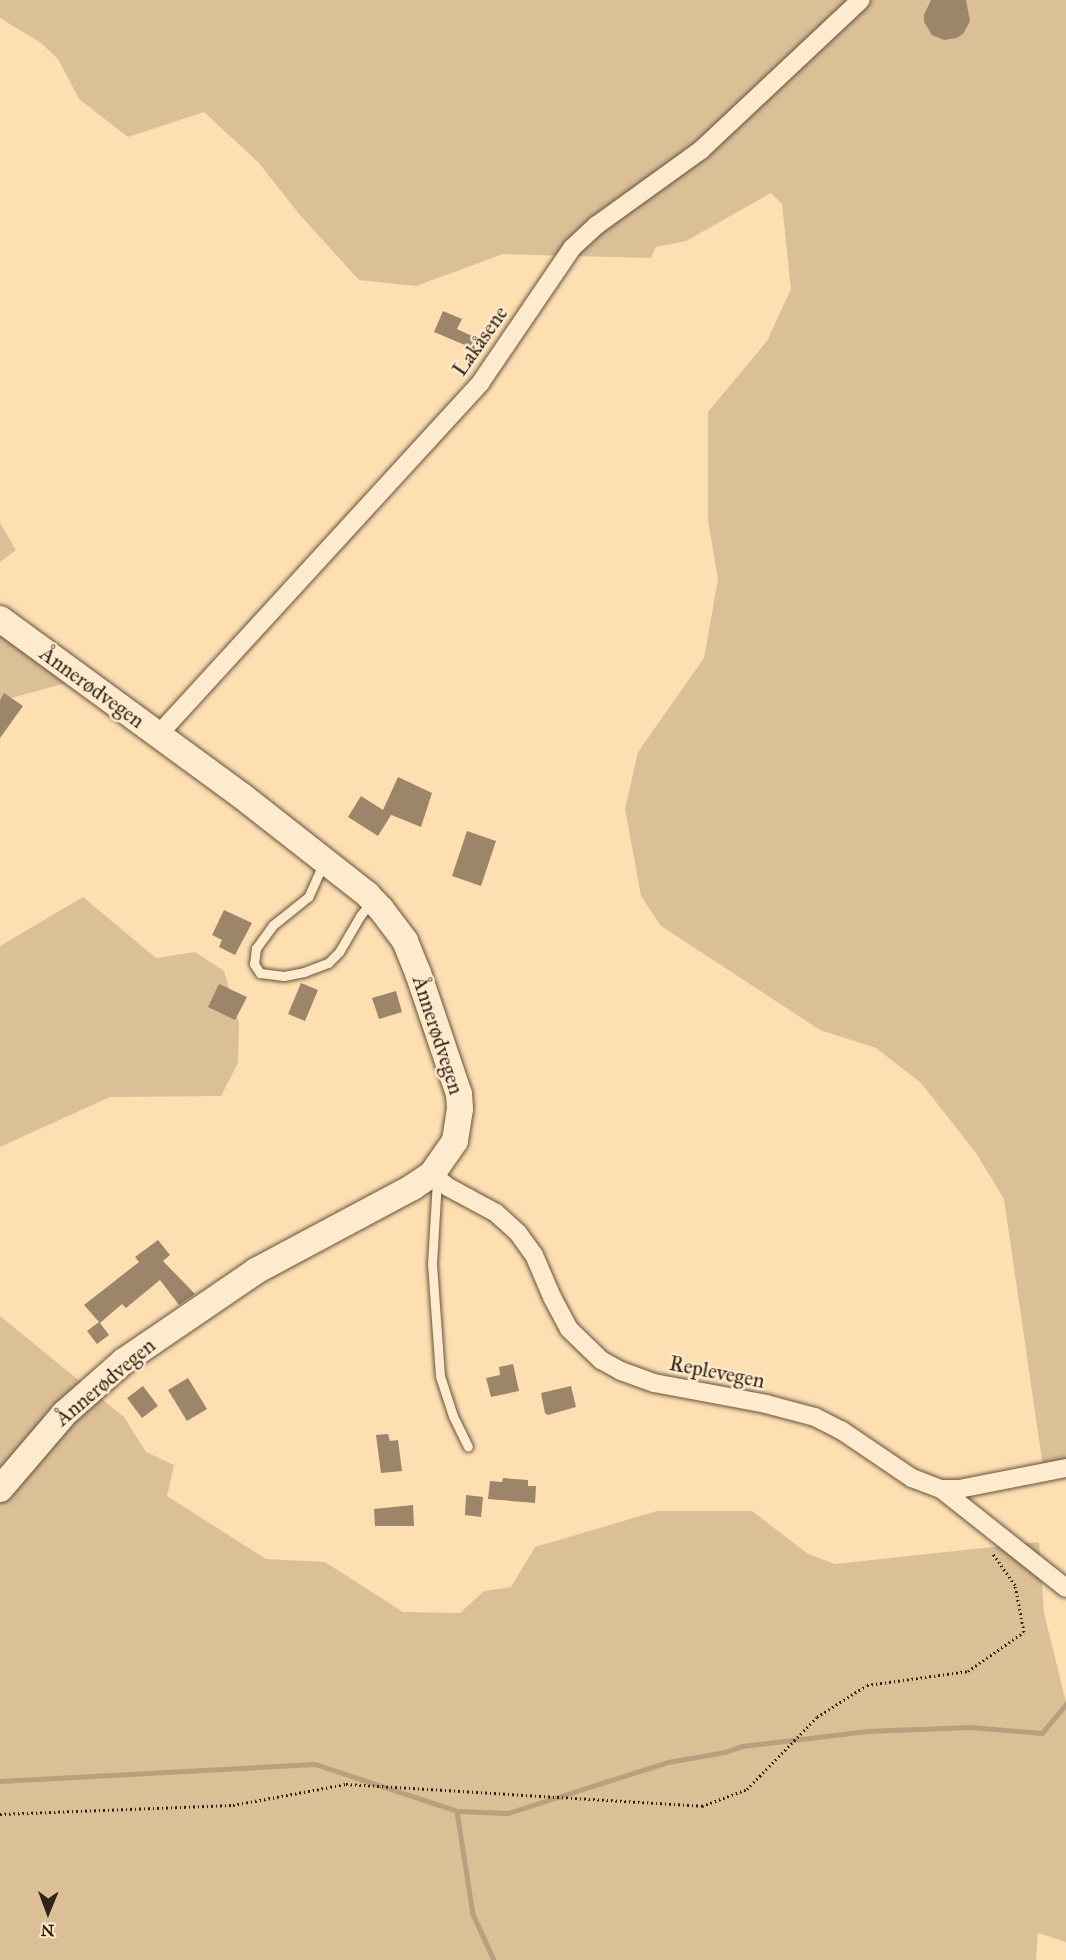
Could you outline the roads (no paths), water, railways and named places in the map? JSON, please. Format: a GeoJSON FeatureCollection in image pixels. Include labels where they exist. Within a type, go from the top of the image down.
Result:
{"type":"FeatureCollection","features":[{"type":"Feature","properties":{"kind":"main road","name":"Ånnerødvegen"},"geometry":{"type":"LineString","coordinates":[[0,619],[242,796],[373,901],[405,941],[459,1094],[459,1125],[455,1141],[435,1177],[256,1271],[124,1361],[65,1413],[0,1489]]}},
{"type":"Feature","properties":{"kind":"street","name":"Lakåsene"},"geometry":{"type":"LineString","coordinates":[[158,735],[481,382],[572,248],[597,225],[700,150],[861,0]]}},
{"type":"Feature","properties":{"kind":"street","name":"Replevegen"},"geometry":{"type":"LineString","coordinates":[[435,1177],[496,1213],[518,1233],[534,1255],[563,1320],[583,1345],[601,1360],[642,1379],[766,1404],[815,1417],[842,1431],[912,1478],[941,1489],[959,1489],[1066,1468]]}},
{"type":"Feature","properties":{"kind":"street"},"geometry":{"type":"LineString","coordinates":[[941,1489],[1066,1588]]}},
{"type":"Feature","properties":{"kind":"lane"},"geometry":{"type":"LineString","coordinates":[[324,861],[320,876],[308,897],[273,925],[256,948],[254,964],[260,973],[284,976],[304,972],[328,963],[339,952],[360,916],[373,901]]}},
{"type":"Feature","properties":{"kind":"lane"},"geometry":{"type":"LineString","coordinates":[[435,1177],[432,1264],[438,1354],[446,1394],[468,1447]]}},
{"type":"Feature","properties":{"kind":"waterway"},"geometry":{"type":"LineString","coordinates":[[457,1811],[508,1813],[668,1762],[725,1752],[742,1746],[867,1731],[970,1727],[1042,1733],[1066,1704]]}},
{"type":"Feature","properties":{"kind":"waterway"},"geometry":{"type":"LineString","coordinates":[[0,1781],[315,1764],[457,1811],[473,1914],[494,1960]]}}]}
